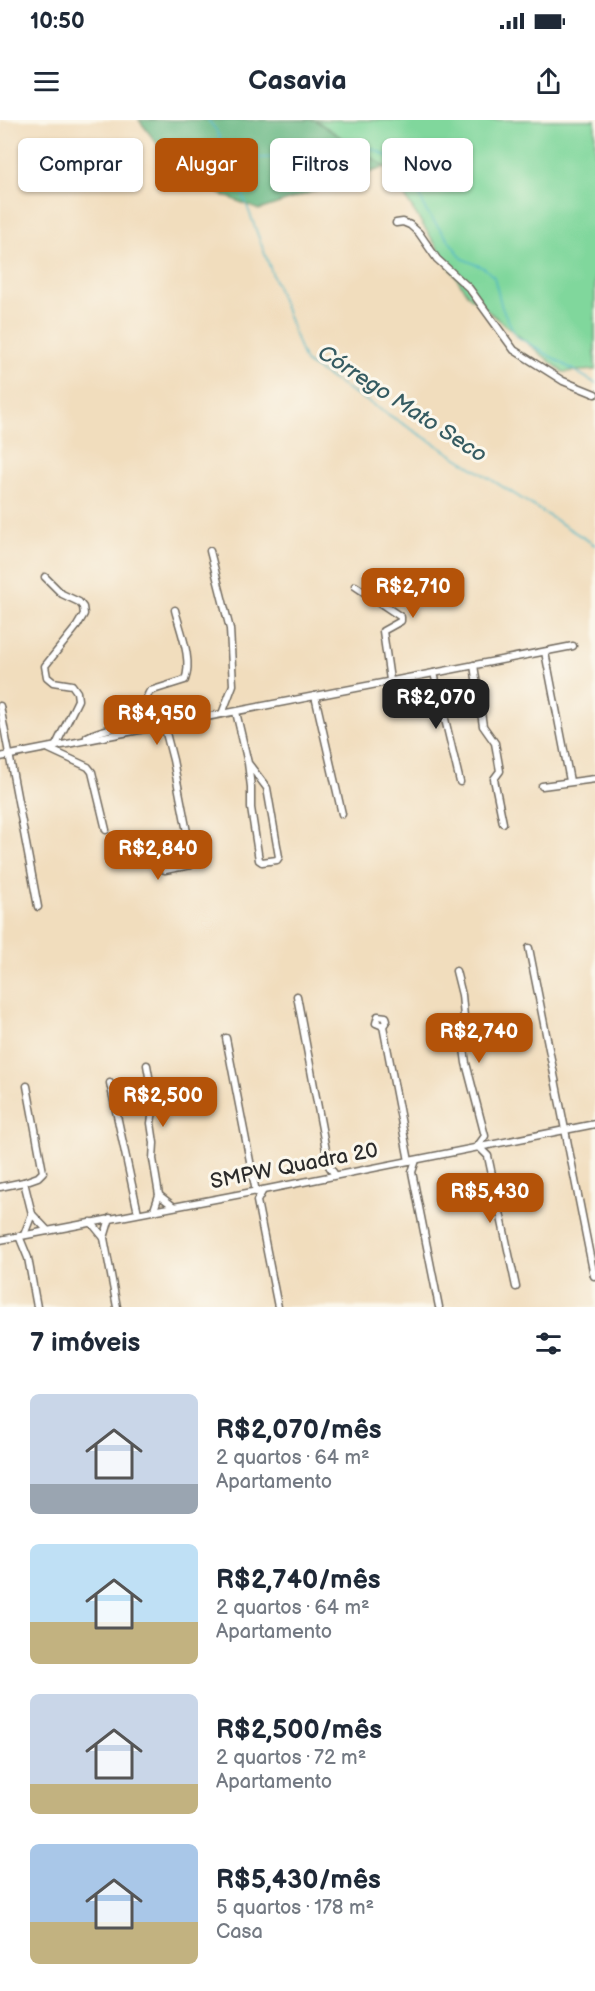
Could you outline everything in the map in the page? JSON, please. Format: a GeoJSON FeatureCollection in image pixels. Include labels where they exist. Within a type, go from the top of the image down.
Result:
{"type":"FeatureCollection","features":[{"type":"Feature","properties":{"kind":"street"},"geometry":{"type":"LineString","coordinates":[[396,224],[403,222],[418,233],[437,259],[469,288],[514,350],[563,381],[595,394]]}},
{"type":"Feature","properties":{"kind":"street"},"geometry":{"type":"LineString","coordinates":[[210,550],[230,629],[233,685],[222,714]]}},
{"type":"Feature","properties":{"kind":"street"},"geometry":{"type":"LineString","coordinates":[[45,577],[62,594],[79,602],[84,614],[45,666],[47,677],[53,682],[72,685],[77,692],[78,700],[51,748]]}},
{"type":"Feature","properties":{"kind":"street"},"geometry":{"type":"LineString","coordinates":[[355,586],[400,617],[400,621],[382,631],[390,680]]}},
{"type":"Feature","properties":{"kind":"street"},"geometry":{"type":"LineString","coordinates":[[81,741],[98,731],[136,719],[143,711],[150,691],[185,680],[187,677],[186,658],[175,610]]}},
{"type":"Feature","properties":{"kind":"street"},"geometry":{"type":"LineString","coordinates":[[0,757],[573,646]]}},
{"type":"Feature","properties":{"kind":"street"},"geometry":{"type":"LineString","coordinates":[[545,652],[570,781]]}},
{"type":"Feature","properties":{"kind":"street"},"geometry":{"type":"LineString","coordinates":[[474,665],[483,726],[495,742],[500,771],[494,779],[503,822]]}},
{"type":"Feature","properties":{"kind":"street"},"geometry":{"type":"LineString","coordinates":[[434,673],[460,782]]}},
{"type":"Feature","properties":{"kind":"street"},"geometry":{"type":"LineString","coordinates":[[315,696],[342,814]]}},
{"type":"Feature","properties":{"kind":"street"},"geometry":{"type":"LineString","coordinates":[[0,706],[38,907]]}},
{"type":"Feature","properties":{"kind":"street"},"geometry":{"type":"LineString","coordinates":[[237,712],[248,763],[251,787],[250,808],[259,860],[262,862],[277,860],[279,857],[267,788],[248,763]]}},
{"type":"Feature","properties":{"kind":"street"},"geometry":{"type":"LineString","coordinates":[[164,725],[173,760],[192,855],[193,863],[186,867],[162,869],[161,864],[164,861],[192,855]]}},
{"type":"Feature","properties":{"kind":"street"},"geometry":{"type":"LineString","coordinates":[[51,748],[88,767],[93,772],[106,830]]}},
{"type":"Feature","properties":{"kind":"street"},"geometry":{"type":"LineString","coordinates":[[542,786],[595,779]]}},
{"type":"Feature","properties":{"kind":"street"},"geometry":{"type":"LineString","coordinates":[[183,857],[186,867]]}},
{"type":"Feature","properties":{"kind":"street"},"geometry":{"type":"LineString","coordinates":[[529,948],[594,1276]]}},
{"type":"Feature","properties":{"kind":"street"},"geometry":{"type":"LineString","coordinates":[[456,971],[462,995],[464,1017],[462,1034],[466,1063],[485,1136],[494,1144],[488,1156]]}},
{"type":"Feature","properties":{"kind":"street"},"geometry":{"type":"LineString","coordinates":[[297,996],[330,1166],[335,1175]]}},
{"type":"Feature","properties":{"kind":"street"},"geometry":{"type":"LineString","coordinates":[[382,1026],[439,1307]]}},
{"type":"Feature","properties":{"kind":"street"},"geometry":{"type":"LineString","coordinates":[[226,1038],[259,1191],[257,1202],[278,1307]]}},
{"type":"Feature","properties":{"kind":"street"},"geometry":{"type":"LineString","coordinates":[[147,1065],[154,1105],[151,1123],[154,1143],[153,1159],[159,1195],[153,1210]]}},
{"type":"Feature","properties":{"kind":"street"},"geometry":{"type":"LineString","coordinates":[[110,1083],[138,1213]]}},
{"type":"Feature","properties":{"kind":"street"},"geometry":{"type":"LineString","coordinates":[[0,1187],[38,1178],[43,1172],[27,1086]]}},
{"type":"Feature","properties":{"kind":"street","name":"SMPW Quadra 20"},"geometry":{"type":"LineString","coordinates":[[0,1240],[595,1124]]}},
{"type":"Feature","properties":{"kind":"street"},"geometry":{"type":"LineString","coordinates":[[485,1136],[478,1147],[488,1156],[516,1287]]}},
{"type":"Feature","properties":{"kind":"street"},"geometry":{"type":"LineString","coordinates":[[409,1161],[412,1172]]}},
{"type":"Feature","properties":{"kind":"street"},"geometry":{"type":"LineString","coordinates":[[325,1177],[330,1166]]}},
{"type":"Feature","properties":{"kind":"street"},"geometry":{"type":"LineString","coordinates":[[24,1182],[32,1214],[48,1231]]}},
{"type":"Feature","properties":{"kind":"street"},"geometry":{"type":"LineString","coordinates":[[244,1194],[257,1202]]}},
{"type":"Feature","properties":{"kind":"street"},"geometry":{"type":"LineString","coordinates":[[159,1195],[173,1206]]}},
{"type":"Feature","properties":{"kind":"street"},"geometry":{"type":"LineString","coordinates":[[32,1214],[22,1236],[37,1307]]}},
{"type":"Feature","properties":{"kind":"street"},"geometry":{"type":"LineString","coordinates":[[110,1218],[104,1238],[117,1307]]}},
{"type":"Feature","properties":{"kind":"street"},"geometry":{"type":"LineString","coordinates":[[91,1222],[104,1238]]}},
{"type":"Feature","properties":{"kind":"green space"},"geometry":{"type":"Polygon","coordinates":[[[139,120],[315,120],[342,138],[270,138],[270,192],[312,192],[259,210],[215,192],[258,192],[258,138],[155,138],[155,141],[139,120]]]}},
{"type":"Feature","properties":{"kind":"green space"},"geometry":{"type":"Polygon","coordinates":[[[280,120],[595,120],[595,370],[563,372],[467,294],[402,192],[473,192],[473,138],[382,138],[382,165],[370,160],[370,138],[321,138],[280,120]]]}},
{"type":"Feature","properties":{"kind":"green space"},"geometry":{"type":"Polygon","coordinates":[[[370,156],[382,164],[382,168],[370,172],[370,156]]]}},
{"type":"Feature","properties":{"kind":"waterway","name":"Córrego Mato Seco"},"geometry":{"type":"LineString","coordinates":[[208,120],[216,130],[233,168],[305,362],[595,545]]}},
{"type":"Feature","properties":{"kind":"waterway"},"geometry":{"type":"LineString","coordinates":[[258,158],[287,157],[348,141],[378,151],[403,166],[418,190],[426,211],[463,259],[484,268],[494,277],[502,308],[516,336],[595,383]]}}]}
